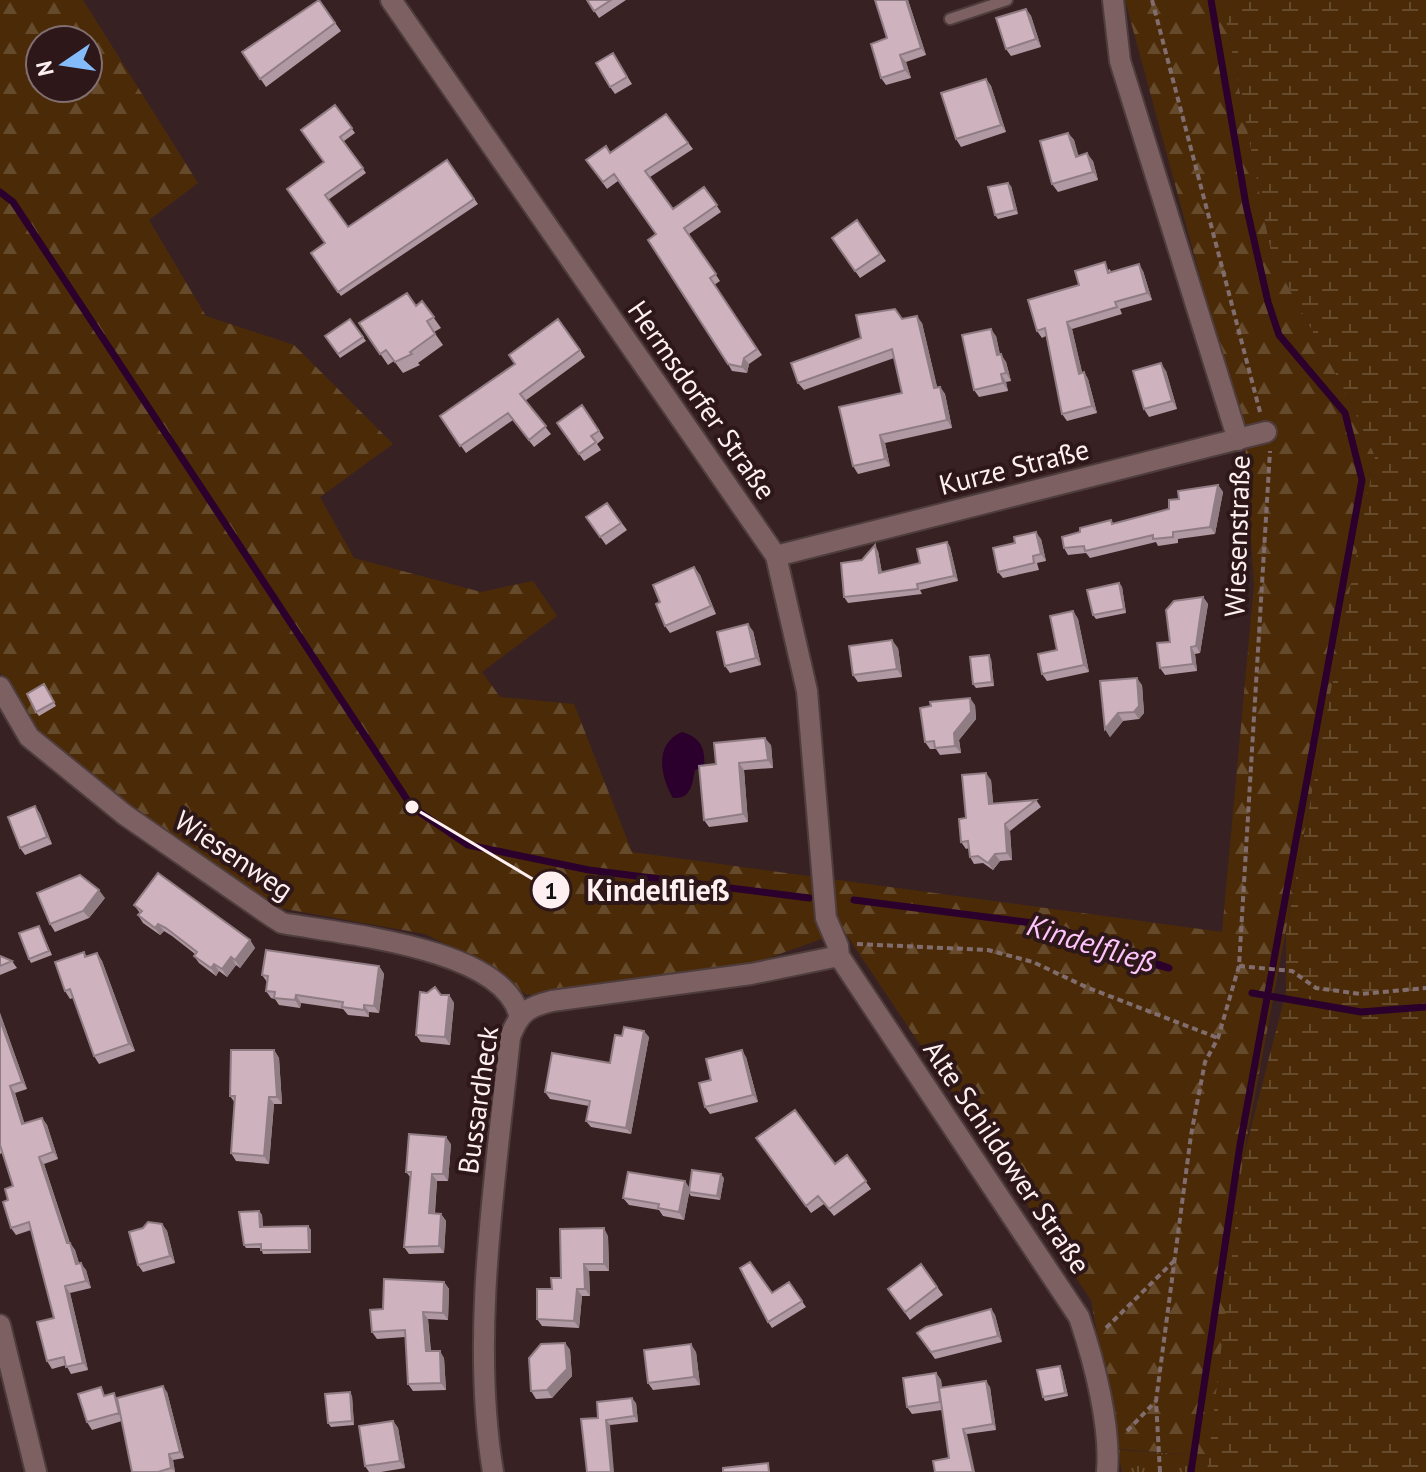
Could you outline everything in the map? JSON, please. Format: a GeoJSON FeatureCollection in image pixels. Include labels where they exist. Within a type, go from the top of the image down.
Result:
{"type":"FeatureCollection","features":[{"type":"Feature","properties":{"kind":"street","name":"Hermsdorfer Straße"},"geometry":{"type":"LineString","coordinates":[[391,0],[776,556],[807,691],[822,881]]}},
{"type":"Feature","properties":{"kind":"street","name":"Wiesenstraße"},"geometry":{"type":"LineString","coordinates":[[1113,0],[1120,61],[1238,440]]}},
{"type":"Feature","properties":{"kind":"street","name":"Kurze Straße"},"geometry":{"type":"LineString","coordinates":[[776,556],[1266,432]]}},
{"type":"Feature","properties":{"kind":"street","name":"Wiesenweg"},"geometry":{"type":"LineString","coordinates":[[0,687],[29,737],[125,815],[282,923],[397,944],[461,962],[501,986],[515,999],[519,1014]]}},
{"type":"Feature","properties":{"kind":"street","name":"Alte Schildower Straße"},"geometry":{"type":"LineString","coordinates":[[822,881],[826,918],[839,951],[1079,1317],[1089,1346],[1108,1462]]}},
{"type":"Feature","properties":{"kind":"street","name":"Bussardheck"},"geometry":{"type":"LineString","coordinates":[[493,1472],[486,1338],[491,1221],[510,1037],[519,1014],[533,1005],[552,1001],[751,974],[839,951]]}},
{"type":"Feature","properties":{"kind":"street"},"geometry":{"type":"LineString","coordinates":[[0,1325],[36,1472]]}},
{"type":"Feature","properties":{"kind":"lane"},"geometry":{"type":"LineString","coordinates":[[950,19],[1007,0]]}},
{"type":"Feature","properties":{"kind":"path","name":"Wiesenstraße"},"geometry":{"type":"LineString","coordinates":[[1152,0],[1272,460],[1239,966],[1218,1038],[1205,1062],[1194,1121],[1156,1401],[1160,1472]]}},
{"type":"Feature","properties":{"kind":"path"},"geometry":{"type":"LineString","coordinates":[[839,951],[890,943],[988,950],[1033,962],[1086,987],[1218,1038]]}},
{"type":"Feature","properties":{"kind":"path"},"geometry":{"type":"LineString","coordinates":[[1239,966],[1292,971],[1316,988],[1361,994],[1426,988]]}},
{"type":"Feature","properties":{"kind":"path"},"geometry":{"type":"LineString","coordinates":[[1089,1346],[1175,1259]]}},
{"type":"Feature","properties":{"kind":"path"},"geometry":{"type":"LineString","coordinates":[[1108,1462],[1156,1401]]}},
{"type":"Feature","properties":{"kind":"green space"},"geometry":{"type":"Polygon","coordinates":[[[0,0],[83,0],[98,24],[24,24],[24,104],[104,104],[104,33],[198,183],[149,220],[206,316],[294,345],[393,444],[320,497],[354,558],[481,592],[533,581],[557,616],[482,672],[500,697],[574,704],[632,852],[1222,932],[1254,585],[1245,442],[1125,0],[1222,0],[1272,257],[1344,389],[1375,456],[1243,1159],[1211,1456],[1118,1449],[1091,1300],[844,931],[754,963],[527,995],[472,957],[425,934],[274,907],[69,765],[32,728],[0,672],[0,0]]]}},
{"type":"Feature","properties":{"kind":"green space"},"geometry":{"type":"Polygon","coordinates":[[[1222,0],[1426,0],[1426,1472],[1207,1472],[1243,1159],[1286,992],[1286,932],[1375,456],[1344,389],[1272,257],[1222,0]]]}},
{"type":"Feature","properties":{"kind":"green space"},"geometry":{"type":"Polygon","coordinates":[[[1118,1450],[1211,1456],[1207,1472],[1122,1472],[1118,1450]]]}},
{"type":"Feature","properties":{"kind":"shaded area"},"geometry":{"type":"Polygon","coordinates":[[[682,732],[700,744],[704,767],[695,770],[687,794],[673,798],[665,781],[663,753],[673,737],[682,732]]]}},
{"type":"Feature","properties":{"kind":"building"},"geometry":{"type":"Polygon","coordinates":[[[319,0],[335,23],[260,79],[242,52],[319,0]]]}},
{"type":"Feature","properties":{"kind":"building"},"geometry":{"type":"Polygon","coordinates":[[[587,0],[611,0],[594,11],[587,0]]]}},
{"type":"Feature","properties":{"kind":"building"},"geometry":{"type":"Polygon","coordinates":[[[875,0],[906,0],[921,48],[900,55],[905,70],[881,78],[871,44],[887,38],[875,0]]]}},
{"type":"Feature","properties":{"kind":"building"},"geometry":{"type":"Polygon","coordinates":[[[1026,9],[1036,39],[1006,49],[996,18],[1026,9]]]}},
{"type":"Feature","properties":{"kind":"building"},"geometry":{"type":"Polygon","coordinates":[[[613,53],[627,77],[610,87],[596,63],[613,53]]]}},
{"type":"Feature","properties":{"kind":"building"},"geometry":{"type":"Polygon","coordinates":[[[986,79],[1001,125],[956,139],[941,93],[986,79]]]}},
{"type":"Feature","properties":{"kind":"building"},"geometry":{"type":"Polygon","coordinates":[[[335,105],[352,128],[340,137],[363,168],[325,195],[348,227],[447,160],[474,199],[338,292],[311,253],[325,243],[287,189],[324,162],[301,130],[335,105]]]}},
{"type":"Feature","properties":{"kind":"building"},"geometry":{"type":"Polygon","coordinates":[[[666,114],[688,143],[645,171],[673,209],[704,187],[717,205],[684,228],[716,274],[710,278],[757,349],[744,358],[742,367],[728,364],[648,240],[656,234],[614,174],[603,182],[586,160],[606,146],[610,153],[666,114]]]}},
{"type":"Feature","properties":{"kind":"building"},"geometry":{"type":"Polygon","coordinates":[[[1068,133],[1076,157],[1087,153],[1093,172],[1052,184],[1040,141],[1068,133]]]}},
{"type":"Feature","properties":{"kind":"building"},"geometry":{"type":"Polygon","coordinates":[[[1008,183],[1015,210],[995,215],[988,187],[1008,183]]]}},
{"type":"Feature","properties":{"kind":"building"},"geometry":{"type":"Polygon","coordinates":[[[857,220],[880,254],[855,271],[832,238],[857,220]]]}},
{"type":"Feature","properties":{"kind":"building"},"geometry":{"type":"Polygon","coordinates":[[[1105,262],[1108,273],[1139,264],[1147,293],[1115,302],[1117,307],[1067,322],[1079,374],[1084,372],[1092,406],[1062,414],[1045,328],[1037,331],[1028,300],[1079,285],[1075,271],[1105,262]]]}},
{"type":"Feature","properties":{"kind":"building"},"geometry":{"type":"Polygon","coordinates":[[[407,293],[416,306],[422,301],[434,317],[427,321],[435,334],[410,352],[412,354],[395,362],[386,350],[380,354],[359,323],[407,293]]]}},
{"type":"Feature","properties":{"kind":"building"},"geometry":{"type":"Polygon","coordinates":[[[895,309],[902,319],[917,316],[934,388],[940,387],[947,420],[880,435],[885,459],[853,466],[839,407],[902,393],[892,349],[798,383],[791,363],[861,338],[856,315],[895,309]]]}},
{"type":"Feature","properties":{"kind":"building"},"geometry":{"type":"Polygon","coordinates":[[[350,319],[363,337],[338,354],[325,336],[350,319]]]}},
{"type":"Feature","properties":{"kind":"building"},"geometry":{"type":"Polygon","coordinates":[[[558,319],[580,350],[520,394],[546,426],[529,440],[508,413],[460,446],[440,416],[515,364],[509,355],[558,319]]]}},
{"type":"Feature","properties":{"kind":"building"},"geometry":{"type":"Polygon","coordinates":[[[991,329],[997,355],[1001,354],[1006,373],[1001,374],[1003,383],[974,390],[962,335],[991,329]]]}},
{"type":"Feature","properties":{"kind":"building"},"geometry":{"type":"Polygon","coordinates":[[[1161,363],[1172,401],[1144,409],[1133,371],[1161,363]]]}},
{"type":"Feature","properties":{"kind":"building"},"geometry":{"type":"Polygon","coordinates":[[[582,405],[599,431],[591,436],[596,442],[579,454],[557,423],[582,405]]]}},
{"type":"Feature","properties":{"kind":"building"},"geometry":{"type":"Polygon","coordinates":[[[1218,485],[1210,527],[1173,532],[1173,537],[1153,539],[1153,535],[1085,551],[1084,546],[1064,548],[1062,537],[1080,532],[1080,528],[1111,520],[1112,524],[1169,509],[1169,500],[1179,499],[1178,491],[1218,485]]]}},
{"type":"Feature","properties":{"kind":"building"},"geometry":{"type":"Polygon","coordinates":[[[607,503],[621,523],[600,537],[586,517],[607,503]]]}},
{"type":"Feature","properties":{"kind":"building"},"geometry":{"type":"Polygon","coordinates":[[[1036,532],[1041,554],[1033,556],[1034,563],[998,572],[993,548],[1015,543],[1014,537],[1036,532]]]}},
{"type":"Feature","properties":{"kind":"building"},"geometry":{"type":"Polygon","coordinates":[[[947,542],[954,576],[917,584],[918,589],[844,597],[841,563],[862,560],[875,545],[879,573],[920,563],[917,549],[947,542]]]}},
{"type":"Feature","properties":{"kind":"building"},"geometry":{"type":"Polygon","coordinates":[[[694,567],[711,606],[665,626],[656,604],[660,602],[653,585],[694,567]]]}},
{"type":"Feature","properties":{"kind":"building"},"geometry":{"type":"Polygon","coordinates":[[[1119,583],[1124,609],[1093,615],[1087,590],[1119,583]]]}},
{"type":"Feature","properties":{"kind":"building"},"geometry":{"type":"Polygon","coordinates":[[[1203,597],[1196,646],[1191,647],[1193,664],[1160,668],[1157,643],[1170,642],[1166,610],[1174,601],[1203,597]]]}},
{"type":"Feature","properties":{"kind":"building"},"geometry":{"type":"Polygon","coordinates":[[[1073,611],[1084,665],[1042,674],[1038,654],[1057,650],[1050,616],[1073,611]]]}},
{"type":"Feature","properties":{"kind":"building"},"geometry":{"type":"Polygon","coordinates":[[[748,624],[756,658],[725,666],[717,632],[748,624]]]}},
{"type":"Feature","properties":{"kind":"building"},"geometry":{"type":"Polygon","coordinates":[[[892,640],[897,669],[853,675],[849,646],[892,640]]]}},
{"type":"Feature","properties":{"kind":"building"},"geometry":{"type":"Polygon","coordinates":[[[989,655],[992,682],[973,684],[970,657],[989,655]]]}},
{"type":"Feature","properties":{"kind":"building"},"geometry":{"type":"Polygon","coordinates":[[[1137,678],[1139,706],[1134,712],[1118,713],[1105,729],[1100,681],[1137,678]]]}},
{"type":"Feature","properties":{"kind":"building"},"geometry":{"type":"Polygon","coordinates":[[[44,684],[54,702],[36,712],[27,694],[44,684]]]}},
{"type":"Feature","properties":{"kind":"building"},"geometry":{"type":"Polygon","coordinates":[[[970,698],[971,712],[954,733],[955,746],[935,748],[934,741],[925,742],[920,708],[931,706],[930,702],[970,698]]]}},
{"type":"Feature","properties":{"kind":"building"},"geometry":{"type":"Polygon","coordinates":[[[765,738],[768,760],[739,763],[743,814],[704,820],[699,766],[716,764],[714,743],[765,738]]]}},
{"type":"Feature","properties":{"kind":"building"},"geometry":{"type":"Polygon","coordinates":[[[986,773],[989,804],[1036,800],[1005,824],[1007,853],[995,854],[988,863],[978,856],[970,857],[968,841],[961,842],[959,819],[966,818],[962,775],[986,773]]]}},
{"type":"Feature","properties":{"kind":"building"},"geometry":{"type":"Polygon","coordinates":[[[35,806],[47,837],[20,848],[8,817],[35,806]]]}},
{"type":"Feature","properties":{"kind":"building"},"geometry":{"type":"Polygon","coordinates":[[[158,873],[250,940],[235,960],[231,957],[222,969],[214,964],[211,968],[194,956],[197,952],[166,928],[158,924],[155,928],[138,915],[142,911],[134,905],[158,873]]]}},
{"type":"Feature","properties":{"kind":"building"},"geometry":{"type":"Polygon","coordinates":[[[80,875],[99,890],[83,911],[50,924],[37,893],[80,875]]]}},
{"type":"Feature","properties":{"kind":"building"},"geometry":{"type":"Polygon","coordinates":[[[39,926],[49,951],[29,959],[19,933],[39,926]]]}},
{"type":"Feature","properties":{"kind":"building"},"geometry":{"type":"Polygon","coordinates":[[[266,950],[379,966],[374,1006],[364,1005],[364,1010],[342,1007],[343,1002],[296,995],[295,1000],[274,998],[275,992],[266,991],[268,976],[262,975],[266,950]]]}},
{"type":"Feature","properties":{"kind":"building"},"geometry":{"type":"Polygon","coordinates":[[[84,952],[85,957],[97,953],[129,1044],[94,1056],[70,989],[65,991],[55,962],[84,952]]]}},
{"type":"Feature","properties":{"kind":"building"},"geometry":{"type":"Polygon","coordinates":[[[0,956],[12,961],[0,966],[0,956]]]}},
{"type":"Feature","properties":{"kind":"building"},"geometry":{"type":"Polygon","coordinates":[[[435,987],[441,995],[449,995],[445,1037],[416,1035],[420,992],[427,993],[435,987]]]}},
{"type":"Feature","properties":{"kind":"building"},"geometry":{"type":"Polygon","coordinates":[[[0,1020],[22,1082],[10,1086],[22,1124],[42,1118],[53,1152],[39,1157],[67,1243],[70,1243],[76,1264],[81,1263],[86,1281],[65,1286],[83,1363],[66,1367],[64,1357],[47,1361],[37,1322],[54,1318],[29,1222],[11,1228],[3,1202],[8,1200],[5,1189],[13,1186],[0,1145],[0,1020]]]}},
{"type":"Feature","properties":{"kind":"building"},"geometry":{"type":"Polygon","coordinates":[[[624,1027],[644,1031],[626,1128],[586,1121],[590,1101],[545,1092],[552,1053],[610,1063],[615,1035],[622,1036],[624,1027]]]}},
{"type":"Feature","properties":{"kind":"building"},"geometry":{"type":"Polygon","coordinates":[[[231,1050],[274,1050],[277,1097],[269,1097],[264,1156],[231,1153],[235,1096],[230,1096],[231,1050]]]}},
{"type":"Feature","properties":{"kind":"building"},"geometry":{"type":"Polygon","coordinates":[[[742,1050],[753,1095],[705,1107],[699,1083],[711,1080],[706,1059],[742,1050]]]}},
{"type":"Feature","properties":{"kind":"building"},"geometry":{"type":"Polygon","coordinates":[[[795,1110],[835,1164],[847,1155],[866,1181],[829,1209],[818,1196],[806,1206],[756,1138],[795,1110]]]}},
{"type":"Feature","properties":{"kind":"building"},"geometry":{"type":"Polygon","coordinates":[[[409,1134],[446,1137],[443,1174],[432,1174],[429,1213],[441,1214],[439,1246],[404,1247],[411,1172],[406,1172],[409,1134]]]}},
{"type":"Feature","properties":{"kind":"building"},"geometry":{"type":"Polygon","coordinates":[[[692,1170],[721,1174],[717,1196],[689,1192],[692,1170]]]}},
{"type":"Feature","properties":{"kind":"building"},"geometry":{"type":"Polygon","coordinates":[[[628,1172],[685,1181],[679,1212],[658,1208],[659,1204],[623,1198],[628,1172]]]}},
{"type":"Feature","properties":{"kind":"building"},"geometry":{"type":"Polygon","coordinates":[[[259,1211],[260,1227],[308,1226],[309,1250],[261,1250],[261,1244],[244,1245],[239,1212],[259,1211]]]}},
{"type":"Feature","properties":{"kind":"building"},"geometry":{"type":"Polygon","coordinates":[[[148,1222],[162,1224],[170,1256],[138,1265],[129,1232],[143,1228],[148,1222]]]}},
{"type":"Feature","properties":{"kind":"building"},"geometry":{"type":"Polygon","coordinates":[[[604,1228],[604,1264],[584,1264],[585,1289],[577,1289],[574,1321],[537,1319],[537,1289],[552,1289],[551,1278],[561,1278],[560,1229],[604,1228]]]}},
{"type":"Feature","properties":{"kind":"building"},"geometry":{"type":"Polygon","coordinates":[[[750,1262],[772,1293],[789,1282],[802,1301],[768,1322],[740,1268],[750,1262]]]}},
{"type":"Feature","properties":{"kind":"building"},"geometry":{"type":"Polygon","coordinates":[[[921,1264],[937,1287],[905,1312],[888,1289],[921,1264]]]}},
{"type":"Feature","properties":{"kind":"building"},"geometry":{"type":"Polygon","coordinates":[[[384,1279],[444,1282],[443,1313],[423,1312],[426,1351],[440,1351],[441,1383],[408,1384],[405,1330],[372,1332],[370,1310],[383,1309],[384,1279]]]}},
{"type":"Feature","properties":{"kind":"building"},"geometry":{"type":"Polygon","coordinates":[[[991,1309],[998,1336],[931,1352],[917,1333],[926,1327],[991,1309]]]}},
{"type":"Feature","properties":{"kind":"building"},"geometry":{"type":"Polygon","coordinates":[[[565,1343],[567,1369],[547,1390],[531,1391],[529,1358],[541,1344],[565,1343]]]}},
{"type":"Feature","properties":{"kind":"building"},"geometry":{"type":"Polygon","coordinates":[[[691,1344],[694,1377],[648,1383],[644,1350],[691,1344]]]}},
{"type":"Feature","properties":{"kind":"building"},"geometry":{"type":"Polygon","coordinates":[[[1060,1366],[1065,1393],[1043,1397],[1037,1370],[1060,1366]]]}},
{"type":"Feature","properties":{"kind":"building"},"geometry":{"type":"Polygon","coordinates":[[[936,1373],[940,1402],[907,1407],[903,1378],[936,1373]]]}},
{"type":"Feature","properties":{"kind":"building"},"geometry":{"type":"Polygon","coordinates":[[[986,1381],[993,1424],[963,1429],[973,1472],[935,1472],[933,1461],[949,1458],[939,1388],[986,1381]]]}},
{"type":"Feature","properties":{"kind":"building"},"geometry":{"type":"Polygon","coordinates":[[[163,1386],[180,1452],[169,1454],[171,1468],[158,1472],[132,1472],[117,1398],[163,1386]]]}},
{"type":"Feature","properties":{"kind":"building"},"geometry":{"type":"Polygon","coordinates":[[[101,1387],[104,1396],[114,1393],[119,1413],[87,1422],[78,1394],[101,1387]]]}},
{"type":"Feature","properties":{"kind":"building"},"geometry":{"type":"Polygon","coordinates":[[[350,1392],[352,1421],[328,1423],[325,1394],[350,1392]]]}},
{"type":"Feature","properties":{"kind":"building"},"geometry":{"type":"Polygon","coordinates":[[[632,1398],[634,1416],[606,1420],[611,1472],[587,1472],[581,1419],[598,1418],[597,1402],[632,1398]]]}},
{"type":"Feature","properties":{"kind":"building"},"geometry":{"type":"Polygon","coordinates":[[[393,1421],[400,1461],[365,1466],[359,1426],[393,1421]]]}},
{"type":"Feature","properties":{"kind":"building"},"geometry":{"type":"Polygon","coordinates":[[[768,1463],[769,1472],[723,1472],[723,1468],[768,1463]]]}},
{"type":"Feature","properties":{"kind":"waterway"},"geometry":{"type":"LineString","coordinates":[[1191,1472],[1240,1145],[1362,480],[1345,413],[1279,335],[1268,302],[1246,205],[1211,0]]}},
{"type":"Feature","properties":{"kind":"waterway","name":"Kindelfließ"},"geometry":{"type":"LineString","coordinates":[[0,192],[13,202],[412,807],[468,845],[589,870],[809,898]]}},
{"type":"Feature","properties":{"kind":"waterway","name":"Kindelfließ"},"geometry":{"type":"LineString","coordinates":[[854,900],[1048,925],[1169,968],[1153,964]]}},
{"type":"Feature","properties":{"kind":"waterway","name":"Kindelfließ"},"geometry":{"type":"LineString","coordinates":[[1252,993],[1361,1012],[1426,1007]]}},
{"type":"Feature","properties":{"kind":"place","name":"Kindelfließ"},"geometry":{"type":"Point","coordinates":[412,807]}}]}
